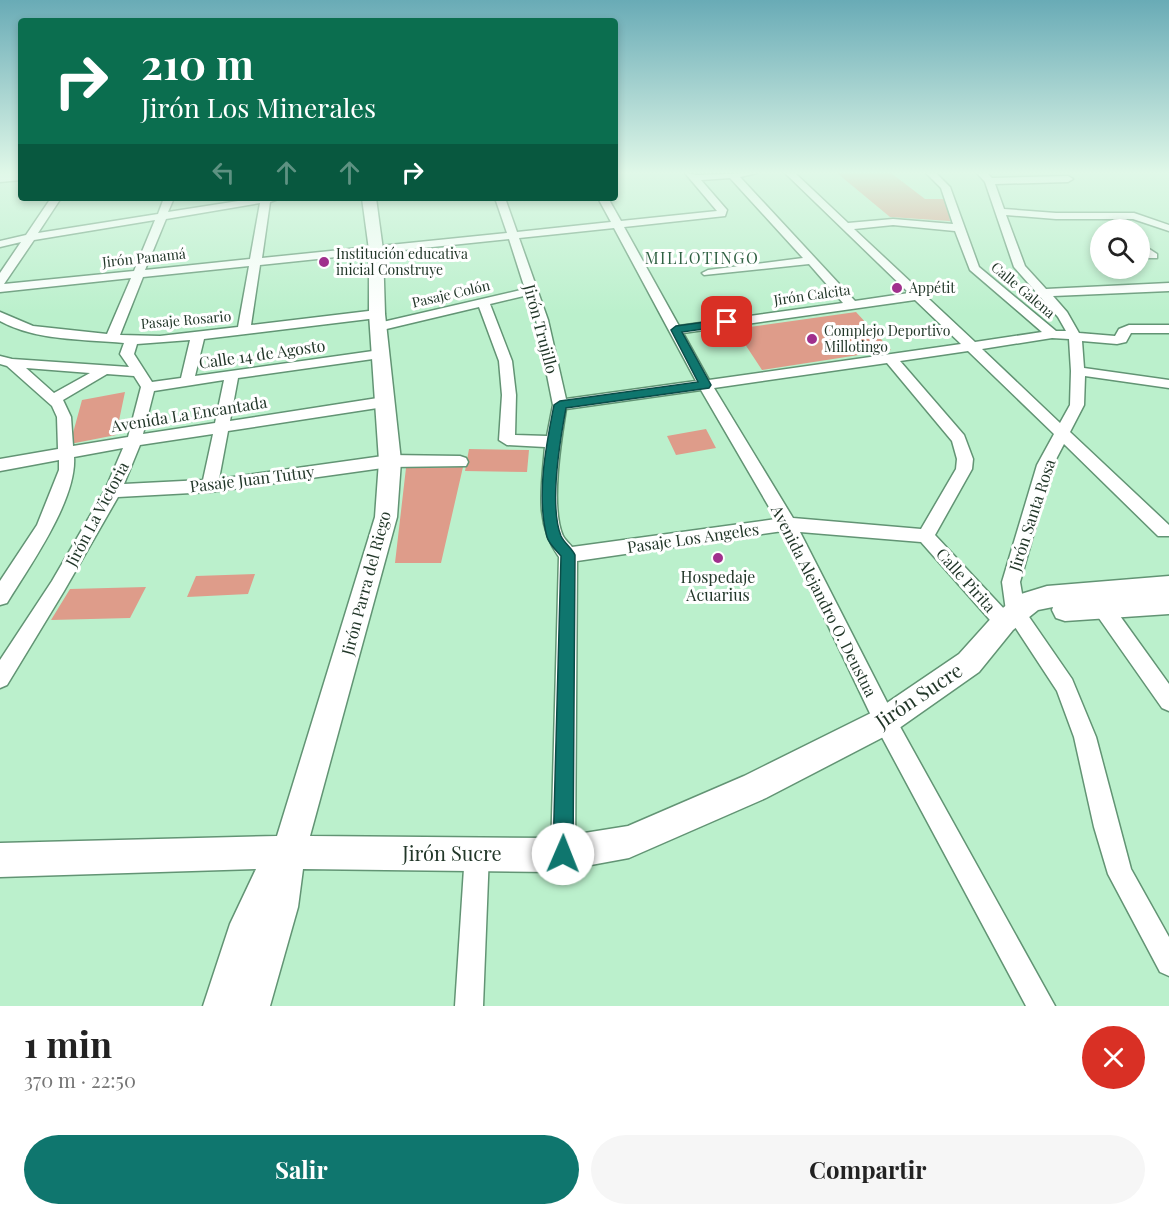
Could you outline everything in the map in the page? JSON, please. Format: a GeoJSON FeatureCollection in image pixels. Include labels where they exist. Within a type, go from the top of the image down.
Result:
{"type":"FeatureCollection","features":[{"type":"Feature","properties":{"kind":"street"},"geometry":{"type":"LineString","coordinates":[[0,282],[41,220]]}},
{"type":"Feature","properties":{"kind":"street"},"geometry":{"type":"LineString","coordinates":[[0,244],[30,237],[143,220]]}},
{"type":"Feature","properties":{"kind":"street"},"geometry":{"type":"LineString","coordinates":[[112,338],[161,220]]}},
{"type":"Feature","properties":{"kind":"street"},"geometry":{"type":"LineString","coordinates":[[244,330],[265,220]]}},
{"type":"Feature","properties":{"kind":"street","name":"Jirón Parra del Riego"},"geometry":{"type":"LineString","coordinates":[[251,1006],[281,907],[289,852],[386,517],[390,461],[380,354],[376,250],[372,220]]}},
{"type":"Feature","properties":{"kind":"street","name":"Jirón Trujillo"},"geometry":{"type":"LineString","coordinates":[[508,220],[542,320],[560,405],[553,442],[549,505],[551,528],[555,538],[568,555]]}},
{"type":"Feature","properties":{"kind":"street","name":"Avenida Alejandro O. Deustua"},"geometry":{"type":"LineString","coordinates":[[616,220],[705,385],[788,524],[885,721],[1041,1006]]}},
{"type":"Feature","properties":{"kind":"street","name":"Jirón Panamá"},"geometry":{"type":"LineString","coordinates":[[0,288],[670,220]]}},
{"type":"Feature","properties":{"kind":"street"},"geometry":{"type":"LineString","coordinates":[[773,220],[852,305]]}},
{"type":"Feature","properties":{"kind":"street"},"geometry":{"type":"LineString","coordinates":[[841,220],[916,296],[1164,531]]}},
{"type":"Feature","properties":{"kind":"street","name":"Calle Galena"},"geometry":{"type":"LineString","coordinates":[[956,220],[974,268],[1052,334]]}},
{"type":"Feature","properties":{"kind":"street","name":"Jirón Santa Rosa"},"geometry":{"type":"LineString","coordinates":[[1003,220],[1020,267],[1064,315],[1075,336],[1078,371],[1077,405],[1046,465],[1011,582],[1010,618],[1065,686],[1085,737],[1106,827],[1120,874],[1169,963]]}},
{"type":"Feature","properties":{"kind":"street"},"geometry":{"type":"LineString","coordinates":[[1148,220],[1169,228]]}},
{"type":"Feature","properties":{"kind":"street"},"geometry":{"type":"LineString","coordinates":[[848,226],[893,222],[958,228]]}},
{"type":"Feature","properties":{"kind":"street"},"geometry":{"type":"LineString","coordinates":[[1150,253],[1154,256]]}},
{"type":"Feature","properties":{"kind":"street"},"geometry":{"type":"LineString","coordinates":[[0,255],[12,265]]}},
{"type":"Feature","properties":{"kind":"street"},"geometry":{"type":"LineString","coordinates":[[708,273],[810,261]]}},
{"type":"Feature","properties":{"kind":"street"},"geometry":{"type":"LineString","coordinates":[[1045,293],[1169,287]]}},
{"type":"Feature","properties":{"kind":"street","name":"Pasaje Colón"},"geometry":{"type":"LineString","coordinates":[[378,320],[483,302],[531,291]]}},
{"type":"Feature","properties":{"kind":"street","name":"Jirón Calcita"},"geometry":{"type":"LineString","coordinates":[[676,330],[916,296]]}},
{"type":"Feature","properties":{"kind":"street"},"geometry":{"type":"LineString","coordinates":[[483,302],[503,350],[507,369],[507,440],[553,442]]}},
{"type":"Feature","properties":{"kind":"street","name":"Pasaje Rosario"},"geometry":{"type":"LineString","coordinates":[[0,316],[16,326],[32,330],[132,340],[378,320]]}},
{"type":"Feature","properties":{"kind":"street"},"geometry":{"type":"LineString","coordinates":[[560,405],[1052,334],[1118,340],[1129,329],[1169,329]]}},
{"type":"Feature","properties":{"kind":"street"},"geometry":{"type":"LineString","coordinates":[[187,382],[198,335]]}},
{"type":"Feature","properties":{"kind":"street"},"geometry":{"type":"LineString","coordinates":[[132,340],[128,354],[148,387]]}},
{"type":"Feature","properties":{"kind":"street","name":"Calle 14 de Agosto"},"geometry":{"type":"LineString","coordinates":[[148,387],[380,354]]}},
{"type":"Feature","properties":{"kind":"street","name":"Calle Pirita"},"geometry":{"type":"LineString","coordinates":[[891,359],[959,439],[963,449],[964,469],[926,536],[1010,618]]}},
{"type":"Feature","properties":{"kind":"street"},"geometry":{"type":"LineString","coordinates":[[6,362],[139,372]]}},
{"type":"Feature","properties":{"kind":"street"},"geometry":{"type":"LineString","coordinates":[[0,597],[45,527],[67,470],[64,417],[53,400],[6,362]]}},
{"type":"Feature","properties":{"kind":"street"},"geometry":{"type":"LineString","coordinates":[[53,400],[104,370]]}},
{"type":"Feature","properties":{"kind":"street"},"geometry":{"type":"LineString","coordinates":[[1078,371],[1169,384]]}},
{"type":"Feature","properties":{"kind":"street"},"geometry":{"type":"LineString","coordinates":[[210,486],[232,375]]}},
{"type":"Feature","properties":{"kind":"street","name":"Jirón La Victoria"},"geometry":{"type":"LineString","coordinates":[[0,678],[58,586],[113,491],[134,441],[148,387]]}},
{"type":"Feature","properties":{"kind":"street","name":"Avenida La Encantada"},"geometry":{"type":"LineString","coordinates":[[0,465],[65,452],[384,402]]}},
{"type":"Feature","properties":{"kind":"street","name":"Pasaje Juan Tutuy"},"geometry":{"type":"LineString","coordinates":[[113,491],[210,486],[390,461],[460,462]]}},
{"type":"Feature","properties":{"kind":"street","name":"Pasaje Los Angeles"},"geometry":{"type":"LineString","coordinates":[[568,555],[788,524],[926,536]]}},
{"type":"Feature","properties":{"kind":"street"},"geometry":{"type":"LineString","coordinates":[[563,854],[568,555]]}},
{"type":"Feature","properties":{"kind":"street","name":"Jirón Sucre"},"geometry":{"type":"LineString","coordinates":[[0,860],[289,852],[563,854],[628,842],[755,787],[885,721],[969,663],[1010,618],[1030,602],[1047,597],[1169,587]]}},
{"type":"Feature","properties":{"kind":"street"},"geometry":{"type":"LineString","coordinates":[[1010,618],[1169,603]]}},
{"type":"Feature","properties":{"kind":"street"},"geometry":{"type":"LineString","coordinates":[[1102,608],[1169,701]]}},
{"type":"Feature","properties":{"kind":"street","name":"Jirón Parra del Riego"},"geometry":{"type":"LineString","coordinates":[[222,1006],[248,924],[266,884],[289,852]]}},
{"type":"Feature","properties":{"kind":"street"},"geometry":{"type":"LineString","coordinates":[[469,1006],[477,854]]}},
{"type":"Feature","properties":{"kind":"shaded area","name":"Complejo Deportivo Millotingo"},"geometry":{"type":"Polygon","coordinates":[[[856,312],[891,350],[762,370],[735,329],[856,312]]]}},
{"type":"Feature","properties":{"kind":"shaded area"},"geometry":{"type":"Polygon","coordinates":[[[125,392],[116,435],[70,444],[82,400],[125,392]]]}},
{"type":"Feature","properties":{"kind":"shaded area"},"geometry":{"type":"Polygon","coordinates":[[[706,429],[716,448],[676,455],[667,436],[706,429]]]}},
{"type":"Feature","properties":{"kind":"shaded area"},"geometry":{"type":"Polygon","coordinates":[[[469,449],[529,450],[527,472],[465,471],[469,449]]]}},
{"type":"Feature","properties":{"kind":"shaded area"},"geometry":{"type":"Polygon","coordinates":[[[463,467],[441,563],[395,563],[406,468],[463,467]]]}},
{"type":"Feature","properties":{"kind":"shaded area"},"geometry":{"type":"Polygon","coordinates":[[[255,574],[248,594],[187,597],[196,576],[255,574]]]}},
{"type":"Feature","properties":{"kind":"shaded area"},"geometry":{"type":"Polygon","coordinates":[[[146,587],[130,618],[51,620],[70,589],[146,587]]]}},
{"type":"Feature","properties":{"kind":"place","name":"Institución educativa inicial Construye"},"geometry":{"type":"Point","coordinates":[324,262]}},
{"type":"Feature","properties":{"kind":"place","name":"Appétit"},"geometry":{"type":"Point","coordinates":[897,288]}},
{"type":"Feature","properties":{"kind":"place","name":"Complejo Deportivo Millotingo"},"geometry":{"type":"Point","coordinates":[812,339]}},
{"type":"Feature","properties":{"kind":"place","name":"Hospedaje Acuarius"},"geometry":{"type":"Point","coordinates":[718,558]}},
{"type":"Feature","properties":{"kind":"district","name":"MILLOTINGO"},"geometry":{"type":"Point","coordinates":[702,258]}},
{"type":"Feature","properties":{"kind":"route"},"geometry":{"type":"LineString","coordinates":[[563,854],[569,615],[568,555],[560,547],[551,528],[549,505],[553,442],[560,405],[705,385],[676,330],[727,322]]}}]}
